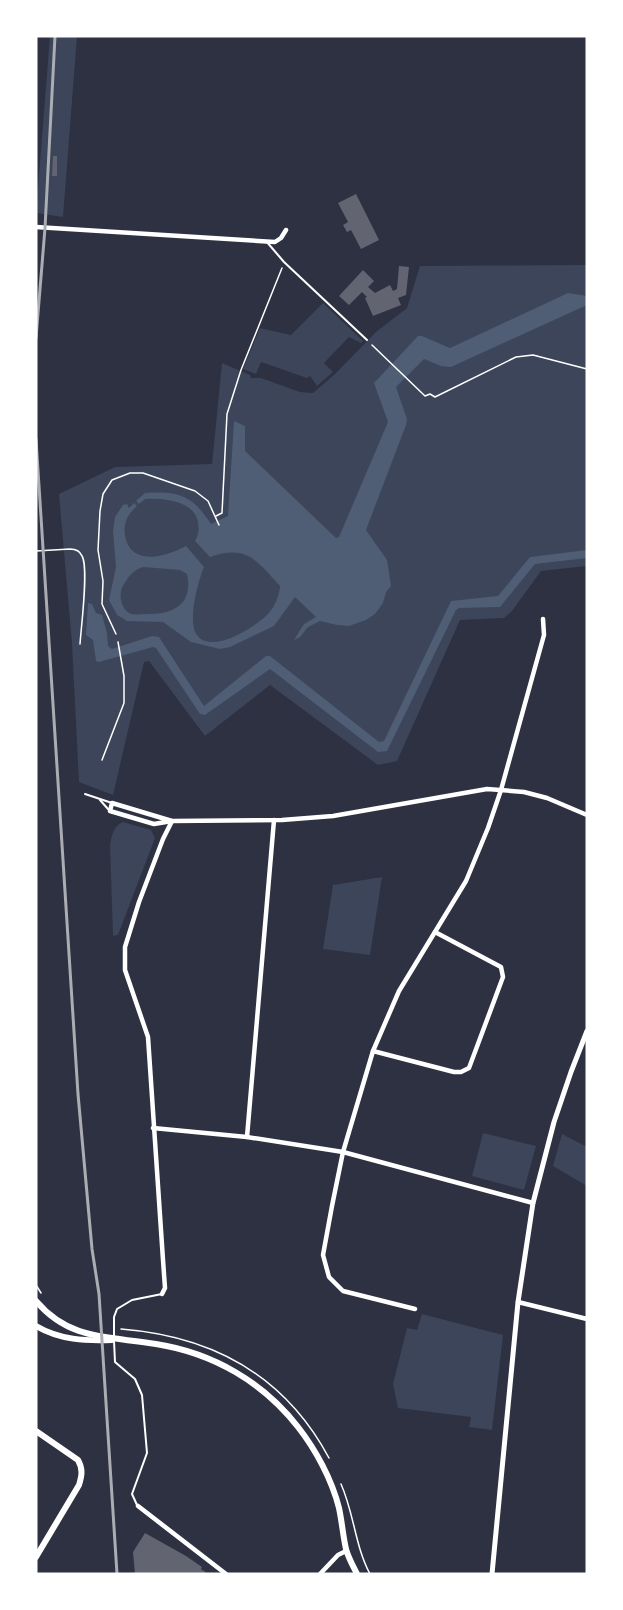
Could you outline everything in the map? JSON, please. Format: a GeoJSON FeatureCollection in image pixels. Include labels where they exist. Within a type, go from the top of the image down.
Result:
{"type":"FeatureCollection","features":[{"type":"Feature","properties":{"kind":"main road"},"geometry":{"type":"LineString","coordinates":[[36,1301],[51,1318],[70,1329],[122,1340],[158,1344],[207,1358],[226,1365],[262,1390],[298,1428],[325,1472],[338,1507],[346,1551],[357,1574]]}},
{"type":"Feature","properties":{"kind":"main road"},"geometry":{"type":"LineString","coordinates":[[36,1326],[63,1338],[95,1341],[122,1340]]}},
{"type":"Feature","properties":{"kind":"main road"},"geometry":{"type":"LineString","coordinates":[[36,1431],[78,1460],[82,1466],[79,1485],[36,1557]]}},
{"type":"Feature","properties":{"kind":"street"},"geometry":{"type":"LineString","coordinates":[[36,227],[266,242],[275,242],[286,230]]}},
{"type":"Feature","properties":{"kind":"street"},"geometry":{"type":"LineString","coordinates":[[415,1309],[343,1291],[329,1277],[323,1256],[344,1152],[373,1051],[399,991],[466,881],[501,789],[544,635],[543,619]]}},
{"type":"Feature","properties":{"kind":"street"},"geometry":{"type":"LineString","coordinates":[[172,820],[154,824],[110,811],[112,803],[172,820],[240,822],[333,816],[476,790],[501,789],[548,798],[587,815]]}},
{"type":"Feature","properties":{"kind":"street"},"geometry":{"type":"LineString","coordinates":[[162,1294],[165,1288],[148,1037],[125,970],[125,947],[139,902],[172,820]]}},
{"type":"Feature","properties":{"kind":"street"},"geometry":{"type":"LineString","coordinates":[[247,1137],[274,820]]}},
{"type":"Feature","properties":{"kind":"street"},"geometry":{"type":"LineString","coordinates":[[373,1051],[454,1072],[461,1072],[469,1068],[502,977],[501,967],[435,933]]}},
{"type":"Feature","properties":{"kind":"street"},"geometry":{"type":"LineString","coordinates":[[492,1574],[518,1302],[533,1203],[554,1122],[587,1031]]}},
{"type":"Feature","properties":{"kind":"street"},"geometry":{"type":"LineString","coordinates":[[153,1128],[247,1137],[344,1152],[533,1203]]}},
{"type":"Feature","properties":{"kind":"street"},"geometry":{"type":"LineString","coordinates":[[518,1302],[587,1319]]}},
{"type":"Feature","properties":{"kind":"street"},"geometry":{"type":"LineString","coordinates":[[138,1506],[226,1574]]}},
{"type":"Feature","properties":{"kind":"street"},"geometry":{"type":"LineString","coordinates":[[320,1574],[338,1555],[346,1551]]}},
{"type":"Feature","properties":{"kind":"lane"},"geometry":{"type":"LineString","coordinates":[[266,242],[284,262],[367,340]]}},
{"type":"Feature","properties":{"kind":"lane"},"geometry":{"type":"LineString","coordinates":[[86,794],[112,803]]}},
{"type":"Feature","properties":{"kind":"lane"},"geometry":{"type":"LineString","coordinates":[[99,799],[110,811]]}},
{"type":"Feature","properties":{"kind":"lane"},"geometry":{"type":"LineString","coordinates":[[138,1506],[132,1494],[147,1453],[142,1395],[135,1379],[115,1362],[114,1323],[117,1309],[123,1304],[162,1294]]}},
{"type":"Feature","properties":{"kind":"path"},"geometry":{"type":"LineString","coordinates":[[215,517],[222,513],[226,424],[231,399],[284,262]]}},
{"type":"Feature","properties":{"kind":"path"},"geometry":{"type":"LineString","coordinates":[[367,340],[425,396],[430,394],[435,397],[516,357],[533,355],[587,369]]}},
{"type":"Feature","properties":{"kind":"path"},"geometry":{"type":"LineString","coordinates":[[116,634],[102,604],[103,581],[98,550],[100,511],[107,486],[121,475],[130,473],[143,473],[156,477],[204,497],[219,525]]}},
{"type":"Feature","properties":{"kind":"path"},"geometry":{"type":"LineString","coordinates":[[36,551],[70,549],[78,551],[84,560],[80,644]]}},
{"type":"Feature","properties":{"kind":"path"},"geometry":{"type":"LineString","coordinates":[[102,760],[124,702],[122,660],[118,642]]}},
{"type":"Feature","properties":{"kind":"path"},"geometry":{"type":"LineString","coordinates":[[36,1285],[44,1297]]}},
{"type":"Feature","properties":{"kind":"path"},"geometry":{"type":"LineString","coordinates":[[117,1329],[172,1336],[213,1349]]}},
{"type":"Feature","properties":{"kind":"path"},"geometry":{"type":"LineString","coordinates":[[360,1548],[370,1574]]}},
{"type":"Feature","properties":{"kind":"shaded area"},"geometry":{"type":"Polygon","coordinates":[[[50,36],[77,36],[63,217],[36,213],[50,36]]]}},
{"type":"Feature","properties":{"kind":"shaded area"},"geometry":{"type":"Polygon","coordinates":[[[587,265],[587,566],[541,571],[512,611],[504,618],[460,620],[397,761],[378,765],[270,685],[205,736],[149,661],[144,662],[113,795],[79,782],[72,644],[59,494],[115,467],[212,464],[222,363],[250,375],[251,378],[261,378],[300,392],[313,393],[376,332],[407,308],[420,266],[587,265]]]}},
{"type":"Feature","properties":{"kind":"shaded area"},"geometry":{"type":"Polygon","coordinates":[[[568,293],[587,296],[587,305],[451,367],[441,366],[424,359],[396,387],[407,419],[406,425],[366,530],[387,560],[391,586],[375,614],[349,626],[320,621],[308,627],[300,637],[294,640],[304,624],[316,617],[295,597],[274,626],[230,647],[220,649],[191,642],[163,622],[127,621],[117,615],[109,600],[116,567],[113,531],[115,517],[123,505],[127,504],[129,508],[134,503],[137,506],[127,519],[125,535],[128,545],[134,552],[150,557],[159,556],[186,546],[204,567],[193,611],[194,629],[197,635],[212,642],[222,641],[243,632],[261,620],[274,605],[280,586],[258,562],[242,554],[233,553],[210,557],[195,541],[198,522],[195,515],[184,505],[160,499],[145,499],[139,504],[136,501],[145,493],[176,494],[191,501],[211,524],[228,516],[234,421],[245,426],[245,451],[336,538],[339,537],[388,422],[374,383],[418,336],[450,348],[568,293]],[[143,567],[136,570],[121,589],[121,601],[125,609],[131,614],[138,614],[168,612],[175,609],[185,599],[187,592],[187,574],[180,570],[143,567]]]}},
{"type":"Feature","properties":{"kind":"shaded area"},"geometry":{"type":"Polygon","coordinates":[[[323,303],[363,341],[361,343],[349,337],[324,363],[333,372],[317,386],[310,376],[307,378],[261,362],[256,374],[243,369],[260,328],[291,335],[323,303]]]}},
{"type":"Feature","properties":{"kind":"shaded area"},"geometry":{"type":"Polygon","coordinates":[[[587,550],[587,558],[535,564],[500,607],[456,610],[387,751],[378,752],[270,669],[205,715],[200,714],[156,648],[99,662],[96,661],[93,640],[86,635],[88,603],[92,604],[96,613],[102,615],[108,646],[112,649],[152,636],[159,637],[204,706],[266,656],[270,656],[379,742],[384,741],[451,601],[498,596],[530,557],[587,550]]]}},
{"type":"Feature","properties":{"kind":"shaded area"},"geometry":{"type":"Polygon","coordinates":[[[123,822],[151,830],[155,838],[118,935],[113,936],[110,845],[115,828],[123,822]]]}},
{"type":"Feature","properties":{"kind":"shaded area"},"geometry":{"type":"Polygon","coordinates":[[[382,877],[370,955],[323,949],[333,885],[382,877]]]}},
{"type":"Feature","properties":{"kind":"shaded area"},"geometry":{"type":"Polygon","coordinates":[[[483,1133],[536,1146],[524,1190],[472,1176],[483,1133]]]}},
{"type":"Feature","properties":{"kind":"shaded area"},"geometry":{"type":"Polygon","coordinates":[[[562,1134],[587,1147],[587,1186],[553,1166],[562,1134]]]}},
{"type":"Feature","properties":{"kind":"shaded area"},"geometry":{"type":"Polygon","coordinates":[[[422,1314],[503,1335],[492,1430],[469,1427],[471,1417],[398,1408],[393,1384],[407,1328],[417,1330],[422,1314]]]}},
{"type":"Feature","properties":{"kind":"building"},"geometry":{"type":"Polygon","coordinates":[[[53,156],[57,156],[57,176],[52,176],[53,156]]]}},
{"type":"Feature","properties":{"kind":"building"},"geometry":{"type":"Polygon","coordinates":[[[356,194],[379,240],[361,249],[351,230],[347,232],[343,225],[348,222],[338,203],[356,194]]]}},
{"type":"Feature","properties":{"kind":"building"},"geometry":{"type":"Polygon","coordinates":[[[399,266],[409,267],[406,295],[398,298],[401,305],[373,316],[365,298],[367,297],[362,292],[349,305],[339,296],[363,270],[374,281],[368,287],[375,293],[390,285],[393,291],[397,289],[399,266]]]}},
{"type":"Feature","properties":{"kind":"building"},"geometry":{"type":"Polygon","coordinates":[[[145,1533],[186,1556],[208,1574],[135,1574],[133,1552],[145,1533]]]}},
{"type":"Feature","properties":{"kind":"railway"},"geometry":{"type":"LineString","coordinates":[[36,338],[45,228],[55,36]]}},
{"type":"Feature","properties":{"kind":"railway"},"geometry":{"type":"LineString","coordinates":[[36,439],[78,1094],[92,1249],[99,1294],[117,1574]]}}]}
